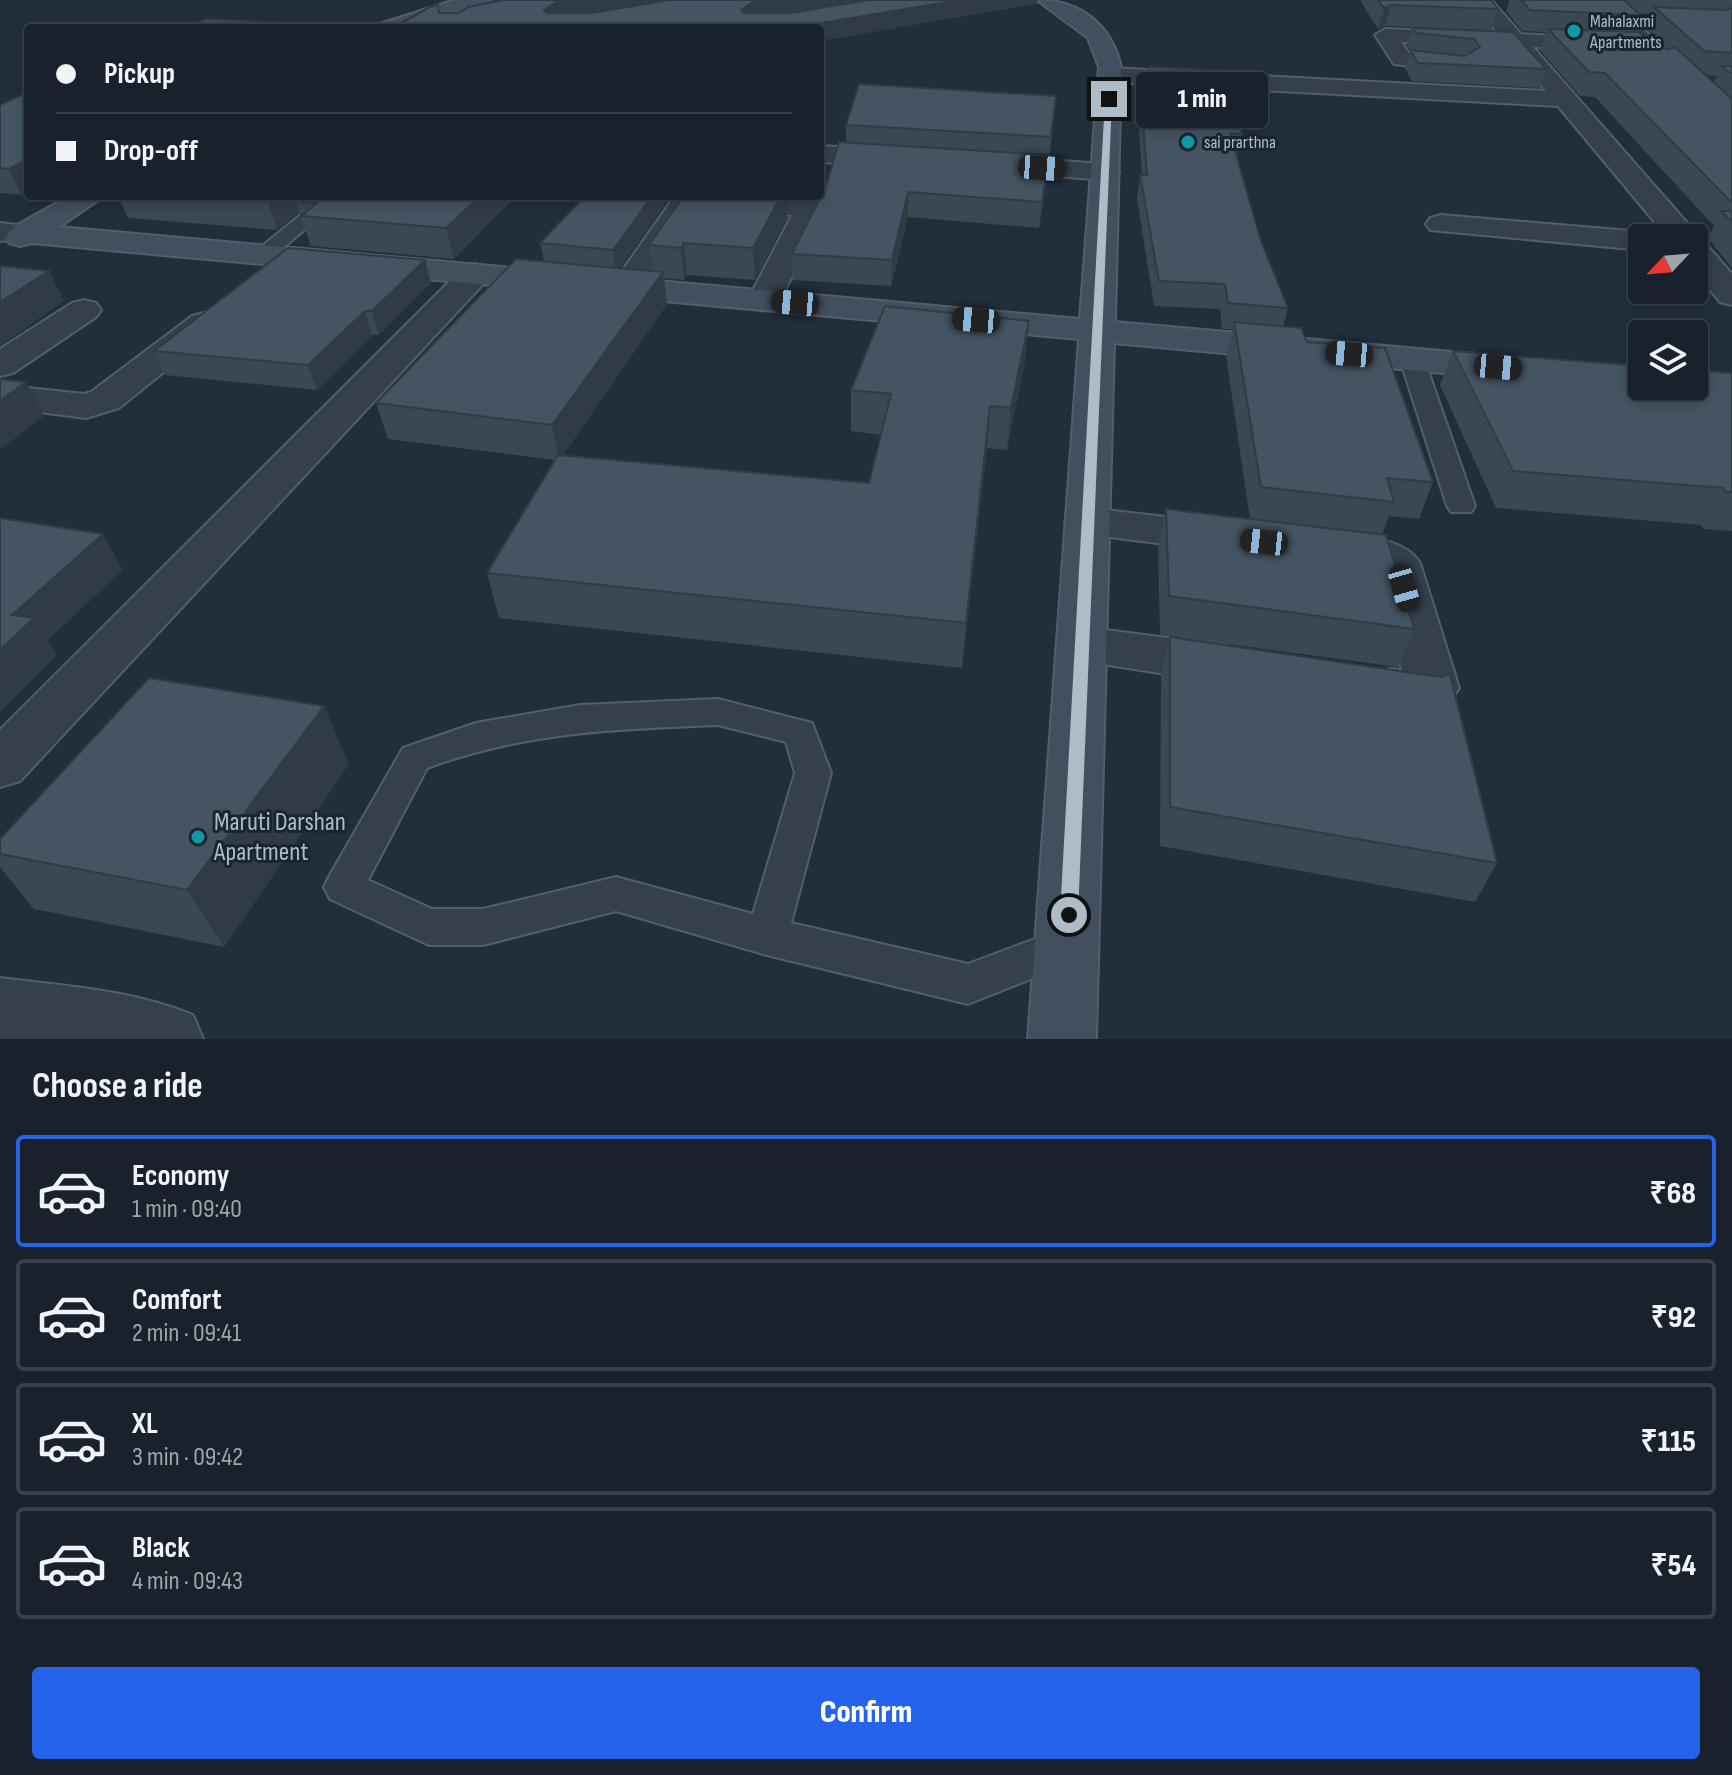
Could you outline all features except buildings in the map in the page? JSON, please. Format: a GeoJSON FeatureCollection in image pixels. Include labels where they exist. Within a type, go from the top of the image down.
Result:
{"type":"FeatureCollection","features":[{"type":"Feature","properties":{"kind":"street"},"geometry":{"type":"LineString","coordinates":[[1047,0],[1084,20],[1097,33],[1108,48],[1110,75],[1062,1039]]}},
{"type":"Feature","properties":{"kind":"street"},"geometry":{"type":"LineString","coordinates":[[453,24],[476,8]]}},
{"type":"Feature","properties":{"kind":"street"},"geometry":{"type":"LineString","coordinates":[[398,24],[436,10],[499,10]]}},
{"type":"Feature","properties":{"kind":"street"},"geometry":{"type":"LineString","coordinates":[[1110,75],[1405,76],[1485,66],[1405,61],[1385,35],[1507,32],[1635,45],[1669,67]]}},
{"type":"Feature","properties":{"kind":"street"},"geometry":{"type":"LineString","coordinates":[[1507,32],[1615,63]]}},
{"type":"Feature","properties":{"kind":"street"},"geometry":{"type":"LineString","coordinates":[[1507,32],[1672,224]]}},
{"type":"Feature","properties":{"kind":"street"},"geometry":{"type":"LineString","coordinates":[[1405,76],[1565,99]]}},
{"type":"Feature","properties":{"kind":"street"},"geometry":{"type":"LineString","coordinates":[[824,156],[917,160]]}},
{"type":"Feature","properties":{"kind":"street"},"geometry":{"type":"LineString","coordinates":[[964,163],[1105,172]]}},
{"type":"Feature","properties":{"kind":"street"},"geometry":{"type":"LineString","coordinates":[[8,238],[82,200]]}},
{"type":"Feature","properties":{"kind":"street"},"geometry":{"type":"LineString","coordinates":[[626,288],[686,201],[690,200]]}},
{"type":"Feature","properties":{"kind":"street"},"geometry":{"type":"LineString","coordinates":[[709,200],[805,207],[809,210],[765,300]]}},
{"type":"Feature","properties":{"kind":"street"},"geometry":{"type":"LineString","coordinates":[[1441,224],[1628,240]]}},
{"type":"Feature","properties":{"kind":"street"},"geometry":{"type":"LineString","coordinates":[[8,238],[275,256],[1535,370]]}},
{"type":"Feature","properties":{"kind":"street"},"geometry":{"type":"LineString","coordinates":[[1,371],[86,406],[105,400],[241,294],[275,256]]}},
{"type":"Feature","properties":{"kind":"street"},"geometry":{"type":"LineString","coordinates":[[1708,267],[1732,295]]}},
{"type":"Feature","properties":{"kind":"street"},"geometry":{"type":"LineString","coordinates":[[0,765],[475,274]]}},
{"type":"Feature","properties":{"kind":"street"},"geometry":{"type":"LineString","coordinates":[[1,371],[84,310]]}},
{"type":"Feature","properties":{"kind":"street"},"geometry":{"type":"LineString","coordinates":[[1087,522],[1385,556],[1397,563],[1433,688],[1423,693],[1346,682]]}},
{"type":"Feature","properties":{"kind":"street"},"geometry":{"type":"LineString","coordinates":[[1082,645],[1269,671]]}},
{"type":"Feature","properties":{"kind":"street"},"geometry":{"type":"LineString","coordinates":[[0,1010],[103,1024],[169,1039]]}},
{"type":"Feature","properties":{"kind":"lane"},"geometry":{"type":"LineString","coordinates":[[1608,14],[1655,21]]}},
{"type":"Feature","properties":{"kind":"lane"},"geometry":{"type":"LineString","coordinates":[[1608,14],[1669,67]]}},
{"type":"Feature","properties":{"kind":"lane"},"geometry":{"type":"LineString","coordinates":[[275,256],[331,200]]}},
{"type":"Feature","properties":{"kind":"lane"},"geometry":{"type":"LineString","coordinates":[[1412,359],[1461,506]]}},
{"type":"Feature","properties":{"kind":"lane"},"geometry":{"type":"LineString","coordinates":[[767,936],[813,773],[800,732],[718,712],[580,718],[476,736],[415,758],[344,887],[429,927],[483,927],[616,894],[767,936],[968,984],[1068,945]]}},
{"type":"Feature","properties":{"kind":"place","name":"Mahalaxmi Apartments"},"geometry":{"type":"Point","coordinates":[1574,31]}},
{"type":"Feature","properties":{"kind":"place","name":"sai prarthna"},"geometry":{"type":"Point","coordinates":[1188,142]}},
{"type":"Feature","properties":{"kind":"place","name":"Maruti Darshan Apartment"},"geometry":{"type":"Point","coordinates":[198,837]}},
{"type":"Feature","properties":{"kind":"route"},"geometry":{"type":"LineString","coordinates":[[1069,915],[1109,99]]}}]}
